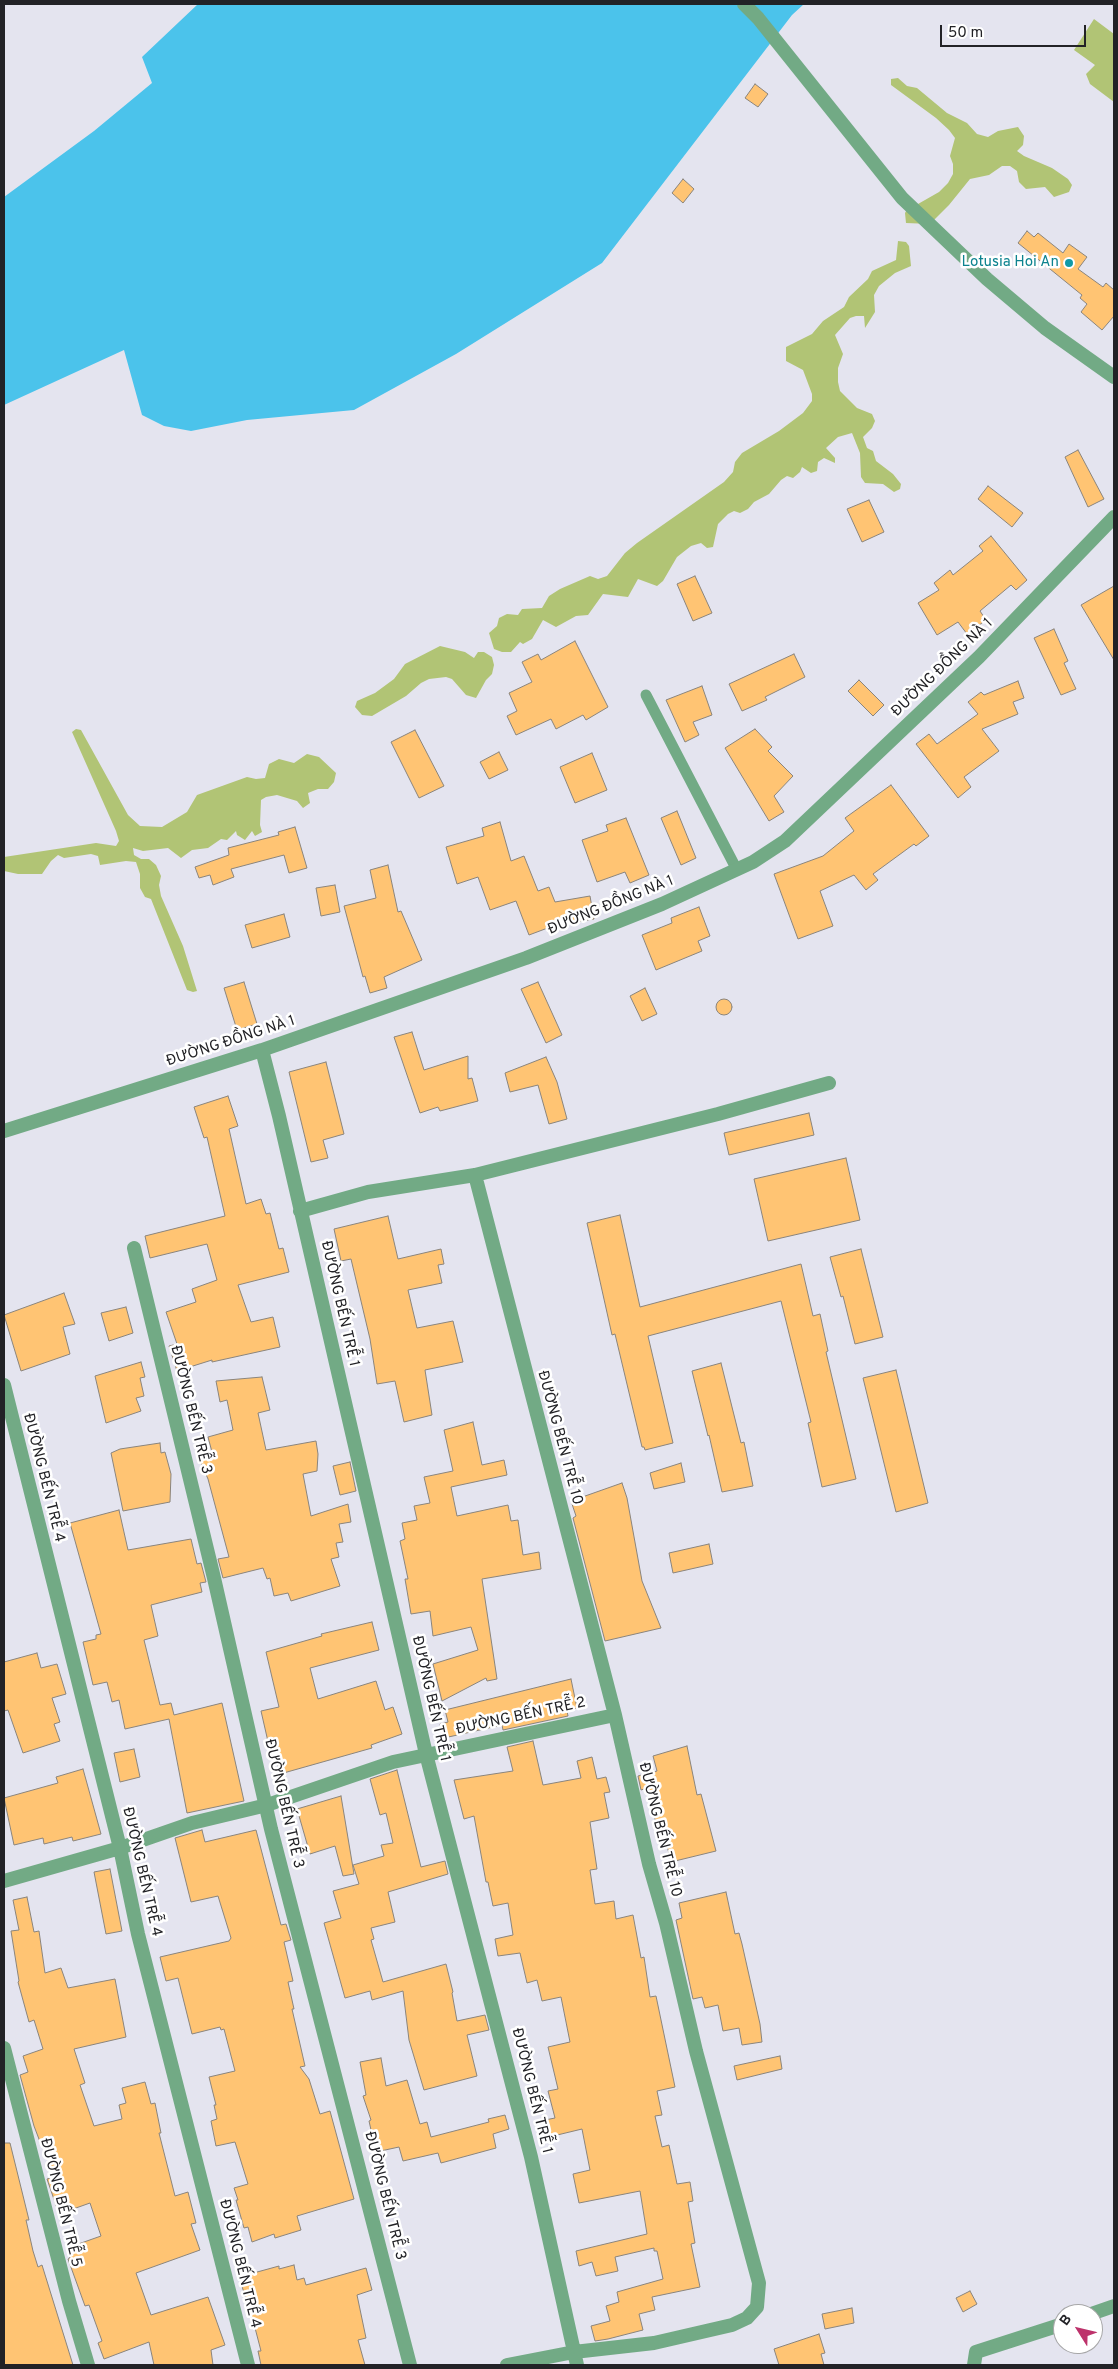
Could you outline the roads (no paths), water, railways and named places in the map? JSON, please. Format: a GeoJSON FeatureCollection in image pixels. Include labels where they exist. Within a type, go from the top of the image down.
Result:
{"type":"FeatureCollection","features":[{"type":"Feature","properties":{"kind":"street"},"geometry":{"type":"LineString","coordinates":[[744,4],[758,18],[902,198],[987,279],[1045,328],[1114,377]]}},
{"type":"Feature","properties":{"kind":"street"},"geometry":{"type":"LineString","coordinates":[[751,4],[758,18]]}},
{"type":"Feature","properties":{"kind":"street","name":"ĐƯỜNG ĐỒNG NÀ 1"},"geometry":{"type":"LineString","coordinates":[[4,1131],[262,1050],[526,958],[662,904],[737,870],[785,841],[817,812],[979,657],[1114,517]]}},
{"type":"Feature","properties":{"kind":"street","name":"ĐƯỜNG BẾN TRỄ 1"},"geometry":{"type":"LineString","coordinates":[[262,1050],[426,1754],[531,2157],[576,2359]]}},
{"type":"Feature","properties":{"kind":"street"},"geometry":{"type":"LineString","coordinates":[[300,1211],[368,1192],[475,1175],[718,1114],[829,1083]]}},
{"type":"Feature","properties":{"kind":"street","name":"ĐƯỜNG BẾN TRỄ 10"},"geometry":{"type":"LineString","coordinates":[[475,1175],[615,1714],[649,1864],[666,1923],[696,2051],[750,2244],[759,2283],[759,2302],[748,2318],[732,2325],[692,2336],[618,2348],[576,2359],[507,2365]]}},
{"type":"Feature","properties":{"kind":"street","name":"ĐƯỜNG BẾN TRỄ 3"},"geometry":{"type":"LineString","coordinates":[[134,1248],[267,1805],[271,1829],[410,2365]]}},
{"type":"Feature","properties":{"kind":"street","name":"ĐƯỜNG BẾN TRỄ 4"},"geometry":{"type":"LineString","coordinates":[[4,1385],[120,1848],[138,1934],[248,2365]]}},
{"type":"Feature","properties":{"kind":"street","name":"ĐƯỜNG BẾN TRỄ 2"},"geometry":{"type":"LineString","coordinates":[[4,1881],[120,1848],[192,1823],[267,1805],[393,1762],[615,1714]]}},
{"type":"Feature","properties":{"kind":"street","name":"ĐƯỜNG BẾN TRỄ 5"},"geometry":{"type":"LineString","coordinates":[[4,2048],[69,2300],[88,2365]]}},
{"type":"Feature","properties":{"kind":"street"},"geometry":{"type":"LineString","coordinates":[[974,2365],[976,2352],[1053,2327]]}},
{"type":"Feature","properties":{"kind":"lane"},"geometry":{"type":"LineString","coordinates":[[646,695],[737,870]]}},
{"type":"Feature","properties":{"kind":"water"},"geometry":{"type":"Polygon","coordinates":[[[198,4],[804,4],[792,15],[602,263],[456,354],[354,410],[247,420],[191,431],[164,426],[142,415],[124,350],[4,405],[4,197],[94,131],[152,83],[142,57],[198,4]]]}},
{"type":"Feature","properties":{"kind":"place","name":"Lotusia Hoi An"},"geometry":{"type":"Point","coordinates":[1069,263]}}]}
